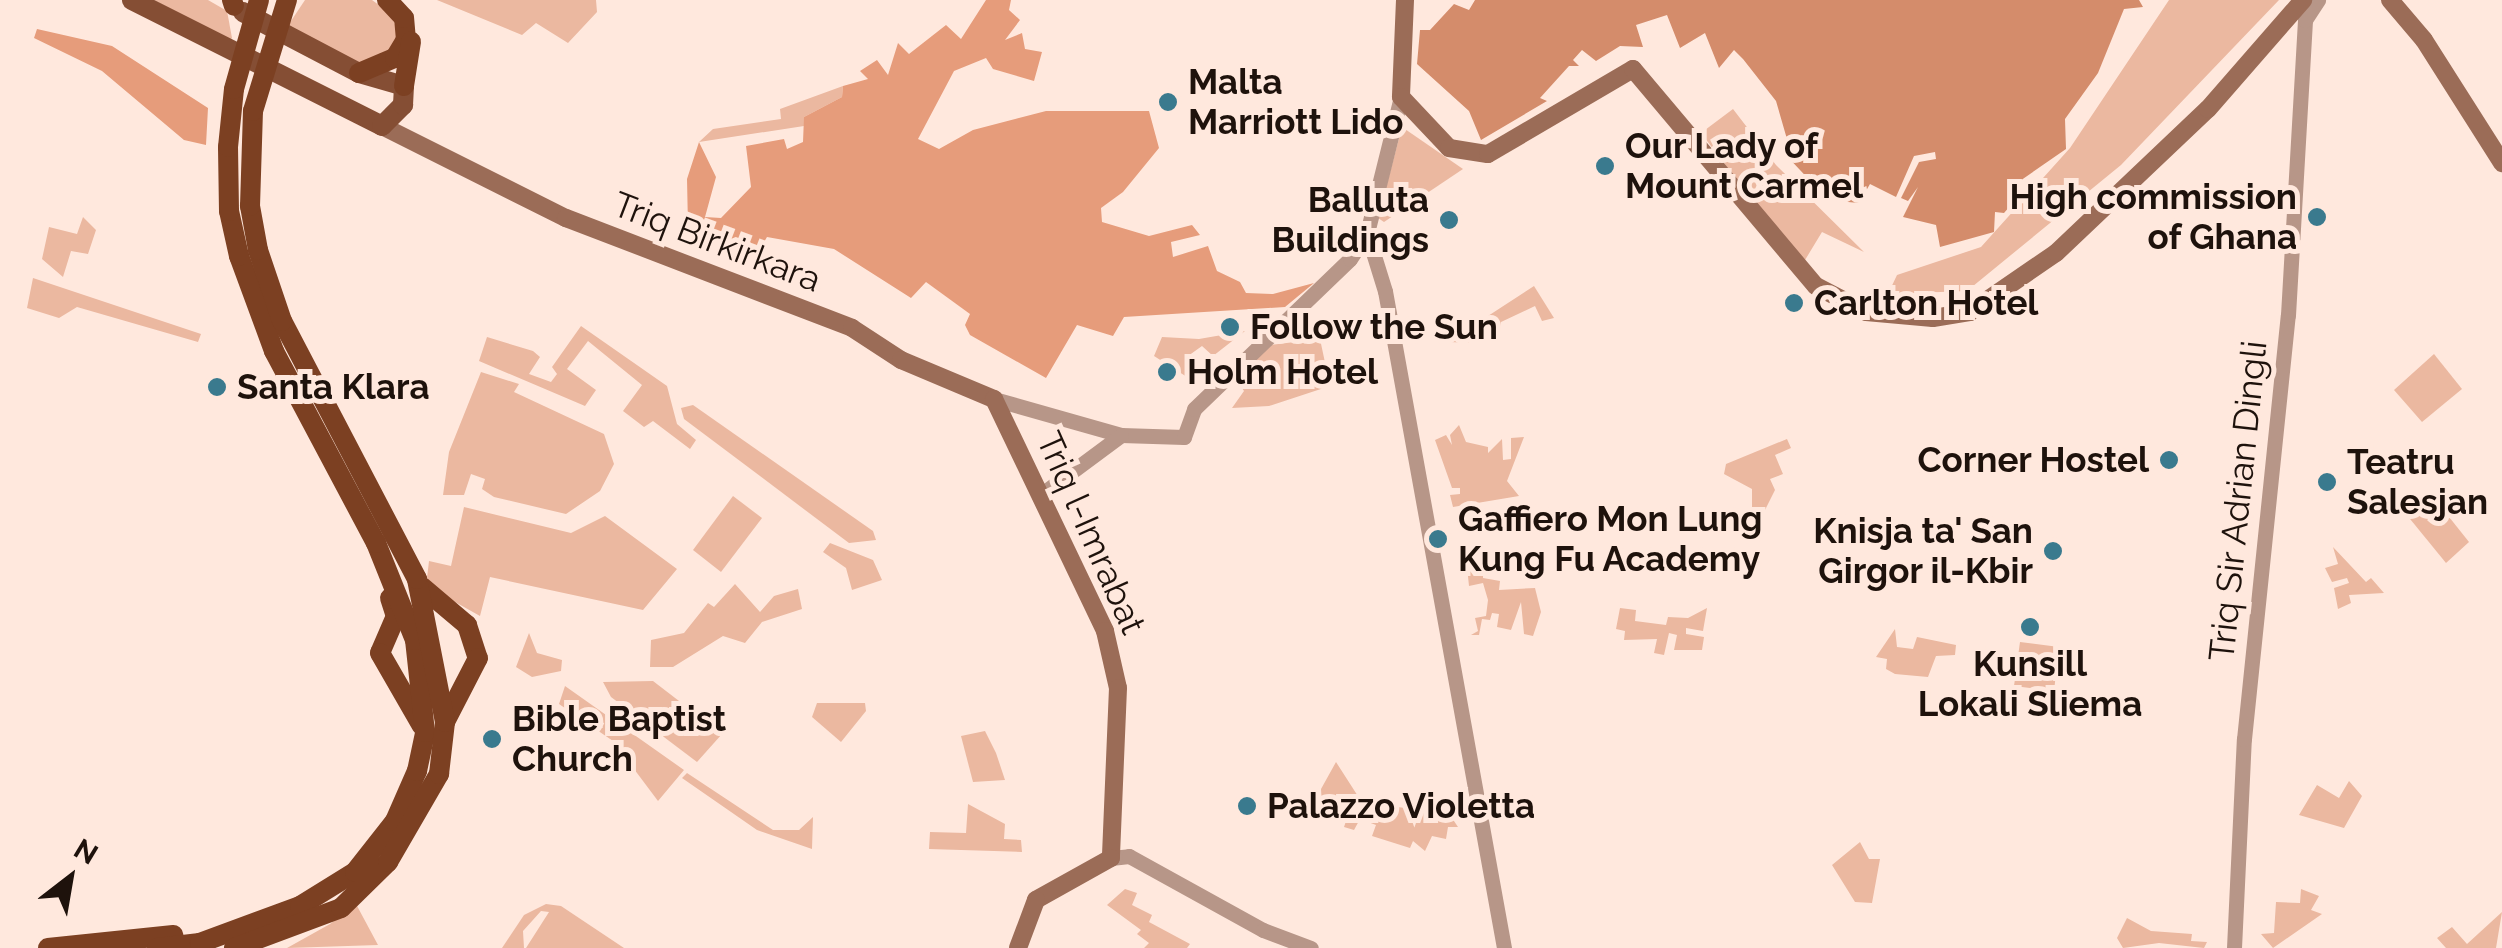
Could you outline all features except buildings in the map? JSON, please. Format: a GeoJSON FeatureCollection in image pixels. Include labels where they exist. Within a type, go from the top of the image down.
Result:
{"type":"FeatureCollection","features":[{"type":"Feature","properties":{"kind":"highway"},"geometry":{"type":"LineString","coordinates":[[157,948],[200,943],[300,906],[355,872],[395,821],[418,771],[425,732],[415,640],[376,543],[274,351],[239,256],[229,211],[232,96],[259,0]]}},
{"type":"Feature","properties":{"kind":"highway"},"geometry":{"type":"LineString","coordinates":[[359,72],[395,58],[406,40],[404,18],[391,0]]}},
{"type":"Feature","properties":{"kind":"highway"},"geometry":{"type":"LineString","coordinates":[[391,0],[412,30],[404,95]]}},
{"type":"Feature","properties":{"kind":"highway"},"geometry":{"type":"LineString","coordinates":[[288,4],[253,111],[250,206],[271,292],[417,579],[432,601],[468,625],[478,658],[445,722]]}},
{"type":"Feature","properties":{"kind":"highway"},"geometry":{"type":"LineString","coordinates":[[376,543],[396,616],[380,653],[425,732]]}},
{"type":"Feature","properties":{"kind":"highway"},"geometry":{"type":"LineString","coordinates":[[276,948],[341,908],[388,862],[425,806],[438,774],[445,722],[417,579]]}},
{"type":"Feature","properties":{"kind":"highway"},"geometry":{"type":"LineString","coordinates":[[234,948],[341,908]]}},
{"type":"Feature","properties":{"kind":"highway"},"geometry":{"type":"LineString","coordinates":[[48,948],[250,924]]}},
{"type":"Feature","properties":{"kind":"main road","name":"Triq Birkirkara"},"geometry":{"type":"LineString","coordinates":[[132,0],[566,218],[852,328],[901,360],[994,399]]}},
{"type":"Feature","properties":{"kind":"main road"},"geometry":{"type":"LineString","coordinates":[[1405,0],[1401,97],[1449,148],[1488,154],[1633,69],[1816,286],[1866,312],[1949,318],[1983,304],[2087,226],[2208,109],[2278,30],[2317,0]]}},
{"type":"Feature","properties":{"kind":"main road"},"geometry":{"type":"LineString","coordinates":[[2382,0],[2424,40]]}},
{"type":"Feature","properties":{"kind":"main road"},"geometry":{"type":"LineString","coordinates":[[2390,0],[2424,40],[2502,163]]}},
{"type":"Feature","properties":{"kind":"main road"},"geometry":{"type":"LineString","coordinates":[[230,2],[404,95]]}},
{"type":"Feature","properties":{"kind":"main road"},"geometry":{"type":"LineString","coordinates":[[382,126],[404,95]]}},
{"type":"Feature","properties":{"kind":"main road"},"geometry":{"type":"LineString","coordinates":[[404,95],[404,125],[419,141]]}},
{"type":"Feature","properties":{"kind":"main road","name":"Triq l-Imrabat"},"geometry":{"type":"LineString","coordinates":[[994,399],[1105,631],[1118,688],[1110,858]]}},
{"type":"Feature","properties":{"kind":"main road"},"geometry":{"type":"LineString","coordinates":[[1018,948],[1036,900],[1110,858]]}},
{"type":"Feature","properties":{"kind":"street","name":"Triq Sir Adrian Dingli"},"geometry":{"type":"LineString","coordinates":[[2234,948],[2244,739],[2278,423],[2300,98],[2306,60],[2301,11]]}},
{"type":"Feature","properties":{"kind":"street"},"geometry":{"type":"LineString","coordinates":[[2278,30],[2301,42],[2306,60]]}},
{"type":"Feature","properties":{"kind":"street"},"geometry":{"type":"LineString","coordinates":[[994,399],[1120,435],[1184,437],[1194,409],[1350,259],[1367,233],[1401,97]]}},
{"type":"Feature","properties":{"kind":"street"},"geometry":{"type":"LineString","coordinates":[[1367,233],[1384,291],[1504,948]]}},
{"type":"Feature","properties":{"kind":"street"},"geometry":{"type":"LineString","coordinates":[[1350,259],[1374,260]]}},
{"type":"Feature","properties":{"kind":"street"},"geometry":{"type":"LineString","coordinates":[[1039,496],[1120,435]]}},
{"type":"Feature","properties":{"kind":"street"},"geometry":{"type":"LineString","coordinates":[[1110,858],[1129,856],[1263,930],[1311,948]]}},
{"type":"Feature","properties":{"kind":"shaded area"},"geometry":{"type":"Polygon","coordinates":[[[154,0],[208,0],[227,11],[232,38],[228,42],[154,0]]]}},
{"type":"Feature","properties":{"kind":"shaded area"},"geometry":{"type":"Polygon","coordinates":[[[305,0],[372,0],[390,13],[400,35],[390,57],[355,63],[285,30],[305,0]]]}},
{"type":"Feature","properties":{"kind":"shaded area"},"geometry":{"type":"Polygon","coordinates":[[[437,0],[596,0],[597,12],[568,43],[536,23],[522,35],[437,0]]]}},
{"type":"Feature","properties":{"kind":"shaded area"},"geometry":{"type":"Polygon","coordinates":[[[986,0],[1011,0],[1009,10],[1020,20],[1005,40],[1022,33],[1025,49],[1042,52],[1034,81],[993,69],[986,58],[954,71],[918,139],[939,149],[973,130],[1046,111],[1149,111],[1159,148],[1123,192],[1101,208],[1102,222],[1149,236],[1192,225],[1200,235],[1171,242],[1173,257],[1208,246],[1217,271],[1240,282],[1246,293],[1273,294],[1314,283],[1285,307],[1124,317],[1113,336],[1077,325],[1046,378],[970,335],[965,325],[970,314],[926,282],[911,298],[834,249],[767,237],[757,254],[688,227],[687,179],[699,142],[716,177],[705,217],[721,218],[751,187],[746,146],[784,139],[787,149],[803,142],[804,117],[842,97],[843,86],[868,79],[860,71],[877,60],[888,75],[898,43],[909,54],[946,25],[961,39],[986,0]]]}},
{"type":"Feature","properties":{"kind":"shaded area"},"geometry":{"type":"Polygon","coordinates":[[[1475,0],[2139,0],[2143,7],[2124,9],[2098,73],[2065,119],[2066,149],[2017,183],[2017,198],[2004,213],[1995,212],[1994,232],[1940,247],[1936,225],[1903,217],[1918,187],[1908,201],[1901,198],[1919,162],[1936,159],[1935,152],[1914,156],[1896,197],[1870,184],[1859,203],[1848,202],[1827,187],[1816,187],[1784,153],[1789,146],[1776,101],[1743,59],[1734,50],[1719,68],[1705,33],[1680,48],[1667,15],[1636,25],[1643,47],[1620,46],[1596,61],[1582,50],[1573,60],[1579,66],[1569,66],[1540,98],[1547,101],[1481,140],[1469,111],[1417,64],[1420,30],[1430,30],[1454,4],[1469,10],[1475,0]]]}},
{"type":"Feature","properties":{"kind":"shaded area"},"geometry":{"type":"Polygon","coordinates":[[[2169,0],[2279,0],[2121,165],[1967,291],[1888,294],[1897,275],[1981,247],[2070,148],[2169,0]]]}},
{"type":"Feature","properties":{"kind":"shaded area"},"geometry":{"type":"Polygon","coordinates":[[[37,29],[112,46],[208,108],[206,145],[184,140],[102,71],[34,38],[37,29]]]}},
{"type":"Feature","properties":{"kind":"shaded area"},"geometry":{"type":"Polygon","coordinates":[[[843,86],[842,97],[804,117],[804,126],[699,142],[713,129],[781,119],[780,109],[843,86]]]}},
{"type":"Feature","properties":{"kind":"shaded area"},"geometry":{"type":"Polygon","coordinates":[[[1733,109],[1776,165],[1864,252],[1822,232],[1802,265],[1701,133],[1733,109]]]}},
{"type":"Feature","properties":{"kind":"shaded area"},"geometry":{"type":"Polygon","coordinates":[[[1402,127],[1463,169],[1384,222],[1378,218],[1402,127]]]}},
{"type":"Feature","properties":{"kind":"shaded area"},"geometry":{"type":"Polygon","coordinates":[[[83,217],[96,230],[88,254],[71,251],[63,277],[42,259],[49,227],[77,234],[83,217]]]}},
{"type":"Feature","properties":{"kind":"shaded area"},"geometry":{"type":"Polygon","coordinates":[[[33,278],[201,334],[198,342],[77,307],[59,318],[27,308],[33,278]]]}},
{"type":"Feature","properties":{"kind":"shaded area"},"geometry":{"type":"Polygon","coordinates":[[[1534,286],[1554,318],[1542,321],[1535,306],[1501,322],[1500,331],[1484,333],[1478,343],[1448,342],[1534,286]]]}},
{"type":"Feature","properties":{"kind":"shaded area"},"geometry":{"type":"Polygon","coordinates":[[[581,326],[667,386],[677,424],[696,440],[690,449],[653,421],[644,427],[623,411],[642,385],[588,341],[567,369],[596,390],[585,406],[479,361],[487,337],[533,351],[540,357],[529,374],[551,382],[557,374],[552,367],[581,326]]]}},
{"type":"Feature","properties":{"kind":"shaded area"},"geometry":{"type":"Polygon","coordinates":[[[1245,331],[1213,356],[1202,346],[1188,356],[1197,368],[1187,377],[1154,356],[1162,337],[1199,339],[1245,331]]]}},
{"type":"Feature","properties":{"kind":"shaded area"},"geometry":{"type":"Polygon","coordinates":[[[1320,339],[1330,386],[1269,406],[1232,408],[1244,391],[1236,379],[1269,345],[1320,339]]]}},
{"type":"Feature","properties":{"kind":"shaded area"},"geometry":{"type":"Polygon","coordinates":[[[2434,354],[2462,389],[2422,422],[2394,390],[2434,354]]]}},
{"type":"Feature","properties":{"kind":"shaded area"},"geometry":{"type":"Polygon","coordinates":[[[481,372],[519,384],[514,392],[604,434],[614,464],[600,491],[566,514],[494,497],[482,489],[485,479],[471,474],[464,495],[443,495],[449,452],[481,372]]]}},
{"type":"Feature","properties":{"kind":"shaded area"},"geometry":{"type":"Polygon","coordinates":[[[693,405],[873,531],[876,540],[849,543],[684,419],[681,408],[693,405]]]}},
{"type":"Feature","properties":{"kind":"shaded area"},"geometry":{"type":"Polygon","coordinates":[[[1459,425],[1466,442],[1488,447],[1488,453],[1502,439],[1503,460],[1511,459],[1511,438],[1524,437],[1507,481],[1519,496],[1453,507],[1450,495],[1460,494],[1460,488],[1452,488],[1435,440],[1446,435],[1452,445],[1450,435],[1459,425]]]}},
{"type":"Feature","properties":{"kind":"shaded area"},"geometry":{"type":"Polygon","coordinates":[[[1787,439],[1791,448],[1775,455],[1783,474],[1770,479],[1775,490],[1763,514],[1752,512],[1752,489],[1724,474],[1726,464],[1787,439]]]}},
{"type":"Feature","properties":{"kind":"shaded area"},"geometry":{"type":"Polygon","coordinates":[[[2430,493],[2469,542],[2446,563],[2406,514],[2430,493]]]}},
{"type":"Feature","properties":{"kind":"shaded area"},"geometry":{"type":"Polygon","coordinates":[[[733,496],[762,518],[721,572],[693,550],[733,496]]]}},
{"type":"Feature","properties":{"kind":"shaded area"},"geometry":{"type":"Polygon","coordinates":[[[464,507],[571,533],[605,516],[677,569],[643,610],[490,577],[480,616],[432,589],[427,578],[429,561],[451,566],[464,507]]]}},
{"type":"Feature","properties":{"kind":"shaded area"},"geometry":{"type":"Polygon","coordinates":[[[830,543],[873,560],[882,580],[852,590],[846,568],[823,552],[830,543]]]}},
{"type":"Feature","properties":{"kind":"shaded area"},"geometry":{"type":"Polygon","coordinates":[[[2333,547],[2366,582],[2371,578],[2384,593],[2349,595],[2351,603],[2338,609],[2334,588],[2349,583],[2347,578],[2332,582],[2325,568],[2338,564],[2333,547]]]}},
{"type":"Feature","properties":{"kind":"shaded area"},"geometry":{"type":"Polygon","coordinates":[[[1483,564],[1483,578],[1500,581],[1499,590],[1535,588],[1541,612],[1533,636],[1524,634],[1521,602],[1511,630],[1497,627],[1499,614],[1492,613],[1490,620],[1482,619],[1479,635],[1471,635],[1478,631],[1475,618],[1486,616],[1488,600],[1483,583],[1469,586],[1467,567],[1483,564]]]}},
{"type":"Feature","properties":{"kind":"shaded area"},"geometry":{"type":"Polygon","coordinates":[[[735,584],[760,612],[774,596],[798,589],[802,609],[762,622],[745,643],[723,636],[673,667],[650,667],[651,640],[684,633],[708,603],[714,607],[735,584]]]}},
{"type":"Feature","properties":{"kind":"shaded area"},"geometry":{"type":"Polygon","coordinates":[[[1620,608],[1636,610],[1635,621],[1666,625],[1668,617],[1688,618],[1707,608],[1703,631],[1686,628],[1686,634],[1704,637],[1702,650],[1674,650],[1677,635],[1669,633],[1664,655],[1654,653],[1657,639],[1624,640],[1625,631],[1616,629],[1620,608]]]}},
{"type":"Feature","properties":{"kind":"shaded area"},"geometry":{"type":"Polygon","coordinates":[[[1895,629],[1897,647],[1913,649],[1917,637],[1956,645],[1955,655],[1936,656],[1928,677],[1895,674],[1886,669],[1887,659],[1876,657],[1895,629]]]}},
{"type":"Feature","properties":{"kind":"shaded area"},"geometry":{"type":"Polygon","coordinates":[[[529,633],[537,653],[562,660],[561,671],[532,677],[516,667],[529,633]]]}},
{"type":"Feature","properties":{"kind":"shaded area"},"geometry":{"type":"Polygon","coordinates":[[[2020,642],[2059,647],[2054,691],[2014,686],[2020,642]]]}},
{"type":"Feature","properties":{"kind":"shaded area"},"geometry":{"type":"Polygon","coordinates":[[[653,681],[722,734],[697,762],[611,697],[603,682],[653,681]]]}},
{"type":"Feature","properties":{"kind":"shaded area"},"geometry":{"type":"Polygon","coordinates":[[[565,686],[684,770],[658,801],[613,741],[559,704],[565,686]]]}},
{"type":"Feature","properties":{"kind":"shaded area"},"geometry":{"type":"Polygon","coordinates":[[[817,703],[865,703],[866,711],[841,742],[812,717],[817,703]]]}},
{"type":"Feature","properties":{"kind":"shaded area"},"geometry":{"type":"Polygon","coordinates":[[[985,731],[1005,780],[973,782],[961,736],[985,731]]]}},
{"type":"Feature","properties":{"kind":"shaded area"},"geometry":{"type":"Polygon","coordinates":[[[1336,762],[1363,804],[1429,810],[1440,801],[1443,819],[1452,818],[1458,827],[1448,827],[1446,839],[1432,836],[1425,851],[1413,841],[1410,848],[1372,836],[1376,825],[1360,819],[1354,830],[1344,827],[1350,809],[1334,799],[1330,809],[1322,806],[1321,789],[1336,762]]]}},
{"type":"Feature","properties":{"kind":"shaded area"},"geometry":{"type":"Polygon","coordinates":[[[687,773],[773,830],[799,830],[813,817],[812,849],[757,830],[682,778],[687,773]]]}},
{"type":"Feature","properties":{"kind":"shaded area"},"geometry":{"type":"Polygon","coordinates":[[[2349,781],[2362,796],[2344,828],[2299,815],[2317,785],[2339,798],[2349,781]]]}},
{"type":"Feature","properties":{"kind":"shaded area"},"geometry":{"type":"Polygon","coordinates":[[[968,804],[1005,824],[1004,839],[1021,840],[1022,852],[929,849],[930,832],[966,833],[968,804]]]}},
{"type":"Feature","properties":{"kind":"shaded area"},"geometry":{"type":"Polygon","coordinates":[[[1860,842],[1869,859],[1880,859],[1872,903],[1855,902],[1832,865],[1860,842]]]}},
{"type":"Feature","properties":{"kind":"shaded area"},"geometry":{"type":"Polygon","coordinates":[[[1125,889],[1137,893],[1132,905],[1152,915],[1149,922],[1190,944],[1187,948],[1144,948],[1149,943],[1137,934],[1141,930],[1107,905],[1125,889]]]}},
{"type":"Feature","properties":{"kind":"shaded area"},"geometry":{"type":"Polygon","coordinates":[[[2301,889],[2319,896],[2311,910],[2322,914],[2273,948],[2261,934],[2274,933],[2276,902],[2300,903],[2301,889]]]}},
{"type":"Feature","properties":{"kind":"shaded area"},"geometry":{"type":"Polygon","coordinates":[[[356,904],[378,945],[287,948],[330,924],[356,904]]]}},
{"type":"Feature","properties":{"kind":"shaded area"},"geometry":{"type":"Polygon","coordinates":[[[546,904],[561,906],[624,948],[526,948],[549,912],[541,911],[523,931],[524,948],[502,948],[524,915],[546,904]]]}},
{"type":"Feature","properties":{"kind":"shaded area"},"geometry":{"type":"Polygon","coordinates":[[[2502,912],[2496,948],[2446,948],[2437,938],[2452,927],[2467,944],[2502,912]]]}},
{"type":"Feature","properties":{"kind":"shaded area"},"geometry":{"type":"Polygon","coordinates":[[[2127,918],[2151,931],[2192,934],[2191,941],[2207,942],[2204,948],[2159,943],[2123,948],[2117,938],[2127,918]]]}},
{"type":"Feature","properties":{"kind":"place","name":"Malta Marriott Lido"},"geometry":{"type":"Point","coordinates":[1168,102]}},
{"type":"Feature","properties":{"kind":"place","name":"Our Lady of Mount Carmel"},"geometry":{"type":"Point","coordinates":[1605,166]}},
{"type":"Feature","properties":{"kind":"place","name":"High commission of Ghana"},"geometry":{"type":"Point","coordinates":[2317,217]}},
{"type":"Feature","properties":{"kind":"place","name":"Balluta Buildings"},"geometry":{"type":"Point","coordinates":[1449,220]}},
{"type":"Feature","properties":{"kind":"place","name":"Carlton Hotel"},"geometry":{"type":"Point","coordinates":[1794,303]}},
{"type":"Feature","properties":{"kind":"place","name":"Follow the Sun"},"geometry":{"type":"Point","coordinates":[1230,327]}},
{"type":"Feature","properties":{"kind":"place","name":"Holm Hotel"},"geometry":{"type":"Point","coordinates":[1167,372]}},
{"type":"Feature","properties":{"kind":"place","name":"Santa Klara"},"geometry":{"type":"Point","coordinates":[217,387]}},
{"type":"Feature","properties":{"kind":"place","name":"Corner Hostel"},"geometry":{"type":"Point","coordinates":[2169,460]}},
{"type":"Feature","properties":{"kind":"place","name":"Teatru Salesjan"},"geometry":{"type":"Point","coordinates":[2327,482]}},
{"type":"Feature","properties":{"kind":"place","name":"Gaffiero Mon Lung Kung Fu Academy"},"geometry":{"type":"Point","coordinates":[1438,539]}},
{"type":"Feature","properties":{"kind":"place","name":"Knisja ta' San Girgor il-Kbir"},"geometry":{"type":"Point","coordinates":[2053,551]}},
{"type":"Feature","properties":{"kind":"place","name":"Kunsill Lokali Sliema"},"geometry":{"type":"Point","coordinates":[2030,627]}},
{"type":"Feature","properties":{"kind":"place","name":"Bible Baptist Church"},"geometry":{"type":"Point","coordinates":[492,739]}},
{"type":"Feature","properties":{"kind":"place","name":"Palazzo Violetta"},"geometry":{"type":"Point","coordinates":[1247,806]}}]}
